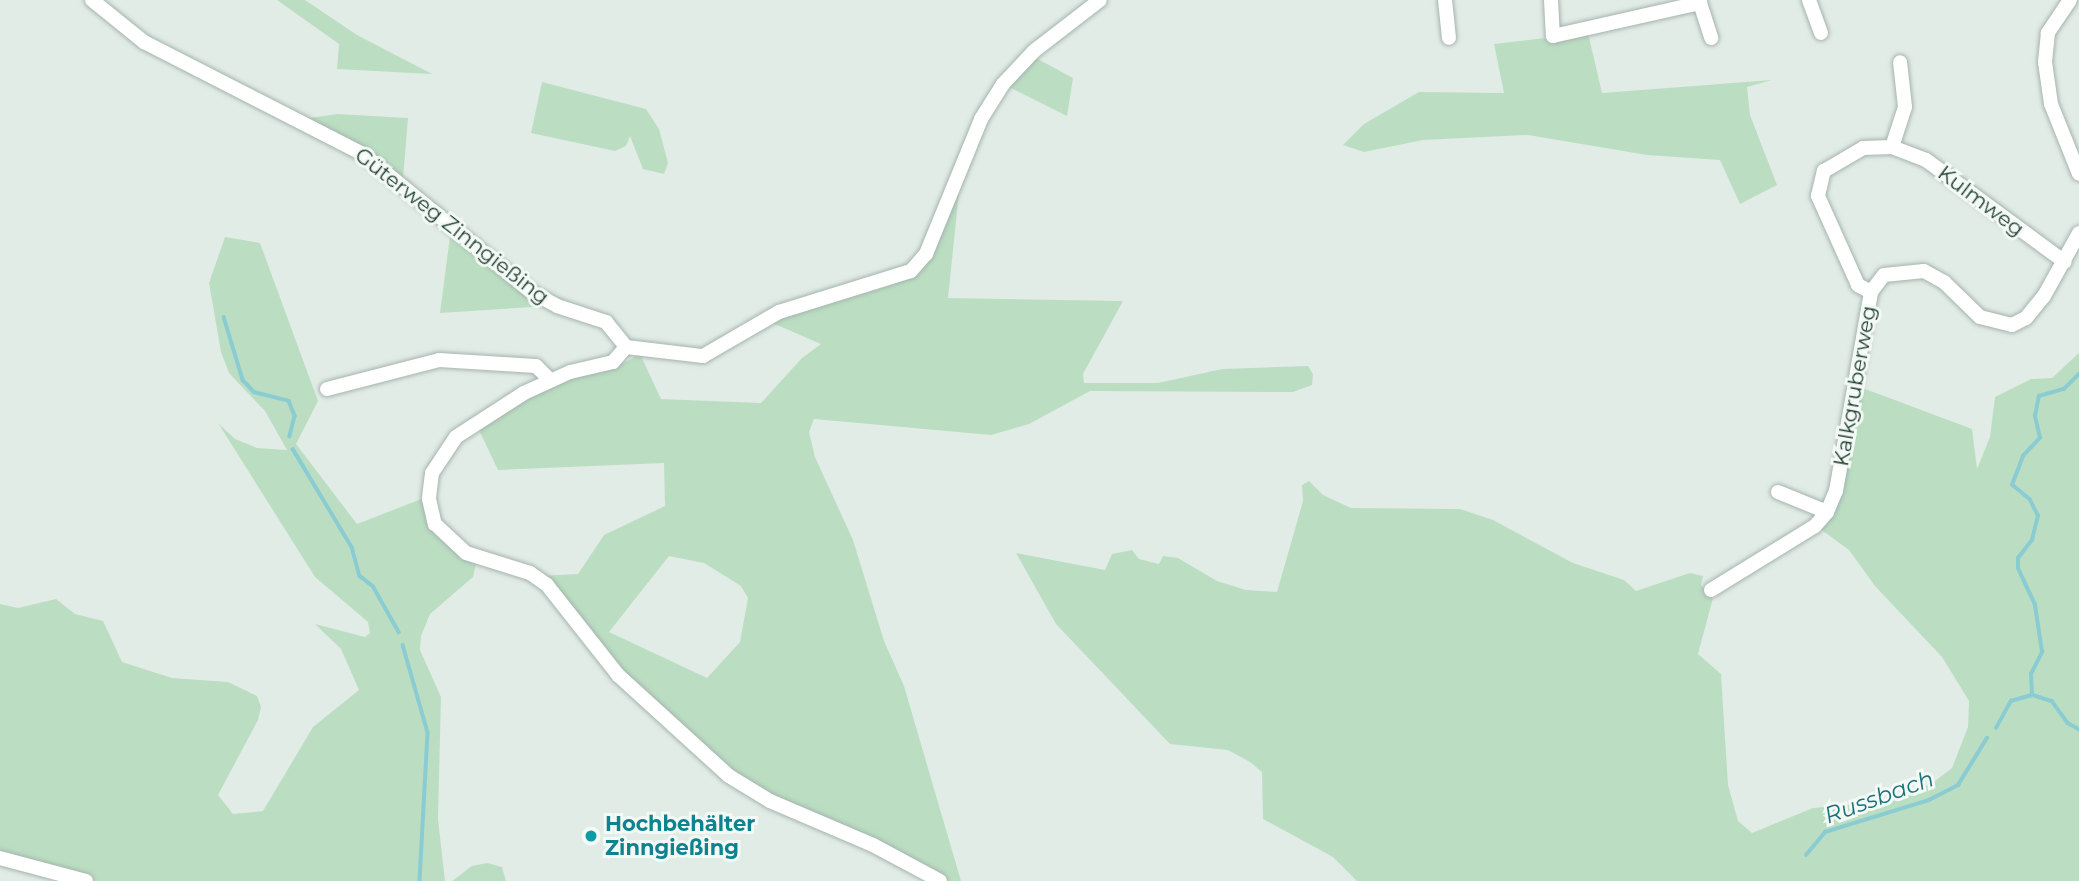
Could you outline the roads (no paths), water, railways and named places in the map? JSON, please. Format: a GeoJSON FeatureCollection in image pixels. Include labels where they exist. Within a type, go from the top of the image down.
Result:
{"type":"FeatureCollection","features":[{"type":"Feature","properties":{"kind":"street","name":"Güterweg Zinngießing"},"geometry":{"type":"LineString","coordinates":[[92,0],[144,42],[363,154],[533,293],[557,306],[606,322],[626,347]]}},
{"type":"Feature","properties":{"kind":"street"},"geometry":{"type":"LineString","coordinates":[[940,881],[873,845],[770,801],[729,776],[640,699],[547,585],[530,573],[466,553],[442,534],[429,499],[432,473],[445,450],[473,423],[550,380],[613,362],[626,347],[703,356],[779,312],[886,283],[911,271],[926,254],[981,119],[1003,84],[1034,51],[1100,0]]}},
{"type":"Feature","properties":{"kind":"street"},"geometry":{"type":"LineString","coordinates":[[1446,0],[1449,38]]}},
{"type":"Feature","properties":{"kind":"street"},"geometry":{"type":"LineString","coordinates":[[1551,0],[1553,36],[1699,1],[1711,38]]}},
{"type":"Feature","properties":{"kind":"street"},"geometry":{"type":"LineString","coordinates":[[1809,0],[1821,33]]}},
{"type":"Feature","properties":{"kind":"street"},"geometry":{"type":"LineString","coordinates":[[2070,0],[2048,33],[2045,62],[2051,104],[2079,174]]}},
{"type":"Feature","properties":{"kind":"street"},"geometry":{"type":"LineString","coordinates":[[1871,292],[1858,285],[1828,223],[1818,186],[1824,171],[1850,153],[1892,147],[1905,107],[1900,62]]}},
{"type":"Feature","properties":{"kind":"street","name":"Kulmweg"},"geometry":{"type":"LineString","coordinates":[[1892,147],[1941,169],[2065,262]]}},
{"type":"Feature","properties":{"kind":"street","name":"Kalkgruberweg"},"geometry":{"type":"LineString","coordinates":[[1827,512],[1846,438],[1871,292],[1892,272],[1924,271],[1944,282],[1989,322],[2012,325],[2033,311],[2065,262],[2079,233]]}},
{"type":"Feature","properties":{"kind":"street"},"geometry":{"type":"LineString","coordinates":[[327,389],[439,360],[536,366],[550,380]]}},
{"type":"Feature","properties":{"kind":"street"},"geometry":{"type":"LineString","coordinates":[[1711,590],[1815,526],[1827,512],[1800,505],[1779,492]]}},
{"type":"Feature","properties":{"kind":"street"},"geometry":{"type":"LineString","coordinates":[[0,858],[86,881]]}},
{"type":"Feature","properties":{"kind":"waterway"},"geometry":{"type":"LineString","coordinates":[[224,317],[243,380],[254,392],[289,401],[295,416],[290,436]]}},
{"type":"Feature","properties":{"kind":"waterway","name":"Russbach"},"geometry":{"type":"LineString","coordinates":[[1996,728],[2011,701],[2032,695],[2031,674],[2042,652],[2035,605],[2018,569],[2018,558],[2032,540],[2038,516],[2030,500],[2012,485],[2023,456],[2040,438],[2035,416],[2039,396],[2064,389],[2079,374]]}},
{"type":"Feature","properties":{"kind":"waterway"},"geometry":{"type":"LineString","coordinates":[[293,449],[352,547],[360,576],[373,586],[399,632]]}},
{"type":"Feature","properties":{"kind":"waterway"},"geometry":{"type":"LineString","coordinates":[[403,645],[428,733],[420,881]]}},
{"type":"Feature","properties":{"kind":"waterway","name":"Russbach"},"geometry":{"type":"LineString","coordinates":[[2033,695],[2052,701],[2068,723],[2079,729]]}},
{"type":"Feature","properties":{"kind":"waterway","name":"Russbach"},"geometry":{"type":"LineString","coordinates":[[1806,855],[1825,832],[1929,800],[1958,785],[1987,738]]}},
{"type":"Feature","properties":{"kind":"place","name":"Hochbehälter Zinngießing"},"geometry":{"type":"Point","coordinates":[591,836]}}]}
